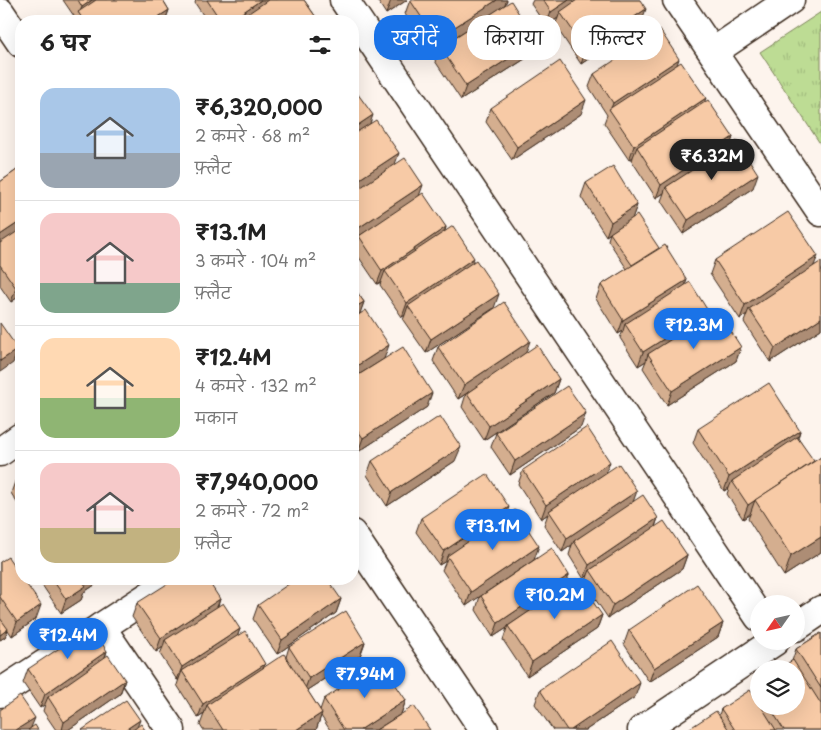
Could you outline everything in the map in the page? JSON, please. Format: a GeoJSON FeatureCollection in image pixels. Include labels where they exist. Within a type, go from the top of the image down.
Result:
{"type":"FeatureCollection","features":[{"type":"Feature","properties":{"kind":"street"},"geometry":{"type":"LineString","coordinates":[[344,0],[354,15]]}},
{"type":"Feature","properties":{"kind":"street"},"geometry":{"type":"LineString","coordinates":[[677,0],[821,212]]}},
{"type":"Feature","properties":{"kind":"street"},"geometry":{"type":"LineString","coordinates":[[713,52],[790,0]]}},
{"type":"Feature","properties":{"kind":"street"},"geometry":{"type":"LineString","coordinates":[[0,12],[15,34]]}},
{"type":"Feature","properties":{"kind":"street"},"geometry":{"type":"LineString","coordinates":[[359,22],[750,604]]}},
{"type":"Feature","properties":{"kind":"street"},"geometry":{"type":"LineString","coordinates":[[0,452],[15,441]]}},
{"type":"Feature","properties":{"kind":"street"},"geometry":{"type":"LineString","coordinates":[[359,544],[484,730]]}},
{"type":"Feature","properties":{"kind":"street"},"geometry":{"type":"LineString","coordinates":[[0,693],[166,585]]}},
{"type":"Feature","properties":{"kind":"street"},"geometry":{"type":"LineString","coordinates":[[805,621],[821,610]]}},
{"type":"Feature","properties":{"kind":"street"},"geometry":{"type":"LineString","coordinates":[[100,627],[171,730]]}},
{"type":"Feature","properties":{"kind":"street"},"geometry":{"type":"LineString","coordinates":[[642,730],[762,650]]}},
{"type":"Feature","properties":{"kind":"green space"},"geometry":{"type":"Polygon","coordinates":[[[821,12],[821,145],[760,52],[821,12]]]}},
{"type":"Feature","properties":{"kind":"building"},"geometry":{"type":"Polygon","coordinates":[[[78,0],[92,0],[82,7],[78,0]]]}},
{"type":"Feature","properties":{"kind":"building"},"geometry":{"type":"Polygon","coordinates":[[[96,0],[163,0],[169,10],[161,15],[80,15],[78,12],[96,0]]]}},
{"type":"Feature","properties":{"kind":"building"},"geometry":{"type":"Polygon","coordinates":[[[207,0],[261,0],[239,15],[217,15],[207,0]]]}},
{"type":"Feature","properties":{"kind":"building"},"geometry":{"type":"Polygon","coordinates":[[[268,0],[304,0],[314,15],[246,15],[268,0]]]}},
{"type":"Feature","properties":{"kind":"building"},"geometry":{"type":"Polygon","coordinates":[[[410,0],[497,0],[474,15],[467,15],[467,19],[457,26],[457,15],[420,15],[410,0]]]}},
{"type":"Feature","properties":{"kind":"building"},"geometry":{"type":"Polygon","coordinates":[[[543,0],[569,0],[551,12],[543,0]]]}},
{"type":"Feature","properties":{"kind":"building"},"geometry":{"type":"Polygon","coordinates":[[[577,0],[640,0],[646,9],[637,15],[571,15],[571,28],[560,12],[577,0]]]}},
{"type":"Feature","properties":{"kind":"building"},"geometry":{"type":"Polygon","coordinates":[[[511,1],[520,15],[489,15],[511,1]]]}},
{"type":"Feature","properties":{"kind":"building"},"geometry":{"type":"Polygon","coordinates":[[[467,30],[467,60],[506,60],[466,86],[449,60],[457,60],[457,36],[467,30]]]}},
{"type":"Feature","properties":{"kind":"building"},"geometry":{"type":"Polygon","coordinates":[[[663,35],[679,59],[613,103],[594,74],[615,60],[663,60],[663,35]]]}},
{"type":"Feature","properties":{"kind":"building"},"geometry":{"type":"Polygon","coordinates":[[[560,61],[586,100],[517,147],[491,108],[560,61]]]}},
{"type":"Feature","properties":{"kind":"building"},"geometry":{"type":"Polygon","coordinates":[[[681,62],[706,98],[634,146],[609,109],[681,62]]]}},
{"type":"Feature","properties":{"kind":"building"},"geometry":{"type":"Polygon","coordinates":[[[359,96],[373,115],[359,124],[359,96]]]}},
{"type":"Feature","properties":{"kind":"building"},"geometry":{"type":"Polygon","coordinates":[[[708,100],[733,137],[661,185],[637,147],[708,100]]]}},
{"type":"Feature","properties":{"kind":"building"},"geometry":{"type":"Polygon","coordinates":[[[376,120],[399,153],[359,179],[359,131],[376,120]]]}},
{"type":"Feature","properties":{"kind":"building"},"geometry":{"type":"Polygon","coordinates":[[[737,141],[758,174],[688,220],[666,187],[737,141]]]}},
{"type":"Feature","properties":{"kind":"building"},"geometry":{"type":"Polygon","coordinates":[[[405,158],[423,185],[359,228],[359,188],[405,158]]]}},
{"type":"Feature","properties":{"kind":"building"},"geometry":{"type":"Polygon","coordinates":[[[613,166],[637,205],[611,222],[586,183],[613,166]]]}},
{"type":"Feature","properties":{"kind":"building"},"geometry":{"type":"Polygon","coordinates":[[[15,171],[15,225],[0,235],[0,182],[15,171]]]}},
{"type":"Feature","properties":{"kind":"building"},"geometry":{"type":"Polygon","coordinates":[[[423,193],[446,227],[382,271],[359,236],[423,193]]]}},
{"type":"Feature","properties":{"kind":"building"},"geometry":{"type":"Polygon","coordinates":[[[788,212],[818,256],[745,305],[715,260],[788,212]]]}},
{"type":"Feature","properties":{"kind":"building"},"geometry":{"type":"Polygon","coordinates":[[[637,215],[659,248],[632,265],[610,233],[637,215]]]}},
{"type":"Feature","properties":{"kind":"building"},"geometry":{"type":"Polygon","coordinates":[[[453,226],[474,258],[407,303],[385,271],[453,226]]]}},
{"type":"Feature","properties":{"kind":"building"},"geometry":{"type":"Polygon","coordinates":[[[15,233],[15,287],[0,265],[0,243],[15,233]]]}},
{"type":"Feature","properties":{"kind":"building"},"geometry":{"type":"Polygon","coordinates":[[[665,245],[687,280],[623,320],[601,285],[665,245]]]}},
{"type":"Feature","properties":{"kind":"building"},"geometry":{"type":"Polygon","coordinates":[[[476,260],[499,294],[431,339],[408,306],[476,260]]]}},
{"type":"Feature","properties":{"kind":"building"},"geometry":{"type":"Polygon","coordinates":[[[820,262],[821,318],[775,348],[749,309],[820,262]]]}},
{"type":"Feature","properties":{"kind":"building"},"geometry":{"type":"Polygon","coordinates":[[[690,282],[708,311],[643,352],[625,324],[690,282]]]}},
{"type":"Feature","properties":{"kind":"building"},"geometry":{"type":"Polygon","coordinates":[[[359,295],[364,302],[359,305],[359,295]]]}},
{"type":"Feature","properties":{"kind":"building"},"geometry":{"type":"Polygon","coordinates":[[[504,302],[530,341],[464,385],[438,347],[504,302]]]}},
{"type":"Feature","properties":{"kind":"building"},"geometry":{"type":"Polygon","coordinates":[[[366,310],[389,345],[359,364],[359,314],[366,310]]]}},
{"type":"Feature","properties":{"kind":"building"},"geometry":{"type":"Polygon","coordinates":[[[717,310],[741,347],[672,391],[648,354],[717,310]]]}},
{"type":"Feature","properties":{"kind":"building"},"geometry":{"type":"Polygon","coordinates":[[[0,323],[15,345],[15,351],[0,361],[0,323]]]}},
{"type":"Feature","properties":{"kind":"building"},"geometry":{"type":"Polygon","coordinates":[[[537,345],[559,379],[489,426],[467,393],[537,345]]]}},
{"type":"Feature","properties":{"kind":"building"},"geometry":{"type":"Polygon","coordinates":[[[403,347],[432,393],[363,438],[359,432],[359,375],[403,347]]]}},
{"type":"Feature","properties":{"kind":"building"},"geometry":{"type":"Polygon","coordinates":[[[769,383],[800,431],[729,477],[698,429],[769,383]]]}},
{"type":"Feature","properties":{"kind":"building"},"geometry":{"type":"Polygon","coordinates":[[[567,386],[586,413],[515,461],[496,433],[567,386]]]}},
{"type":"Feature","properties":{"kind":"building"},"geometry":{"type":"Polygon","coordinates":[[[440,416],[461,447],[392,492],[372,461],[440,416]]]}},
{"type":"Feature","properties":{"kind":"building"},"geometry":{"type":"Polygon","coordinates":[[[587,427],[610,462],[546,505],[523,470],[587,427]]]}},
{"type":"Feature","properties":{"kind":"building"},"geometry":{"type":"Polygon","coordinates":[[[797,437],[814,461],[748,505],[732,481],[797,437]]]}},
{"type":"Feature","properties":{"kind":"building"},"geometry":{"type":"Polygon","coordinates":[[[821,457],[821,537],[791,556],[755,500],[821,457]]]}},
{"type":"Feature","properties":{"kind":"building"},"geometry":{"type":"Polygon","coordinates":[[[619,464],[637,491],[567,538],[549,511],[619,464]]]}},
{"type":"Feature","properties":{"kind":"building"},"geometry":{"type":"Polygon","coordinates":[[[487,474],[509,507],[444,551],[421,518],[487,474]]]}},
{"type":"Feature","properties":{"kind":"building"},"geometry":{"type":"Polygon","coordinates":[[[643,495],[658,518],[589,565],[574,541],[643,495]]]}},
{"type":"Feature","properties":{"kind":"building"},"geometry":{"type":"Polygon","coordinates":[[[515,510],[539,546],[471,592],[447,556],[515,510]]]}},
{"type":"Feature","properties":{"kind":"building"},"geometry":{"type":"Polygon","coordinates":[[[664,521],[687,555],[613,605],[590,570],[664,521]]]}},
{"type":"Feature","properties":{"kind":"building"},"geometry":{"type":"Polygon","coordinates":[[[552,548],[569,575],[498,623],[481,596],[552,548]]]}},
{"type":"Feature","properties":{"kind":"building"},"geometry":{"type":"Polygon","coordinates":[[[8,557],[15,567],[15,585],[27,585],[41,605],[17,622],[0,597],[0,562],[8,557]]]}},
{"type":"Feature","properties":{"kind":"building"},"geometry":{"type":"Polygon","coordinates":[[[577,579],[602,615],[532,662],[508,626],[577,579]]]}},
{"type":"Feature","properties":{"kind":"building"},"geometry":{"type":"Polygon","coordinates":[[[697,584],[723,623],[654,668],[629,630],[697,584]]]}},
{"type":"Feature","properties":{"kind":"building"},"geometry":{"type":"Polygon","coordinates":[[[56,585],[86,586],[66,599],[56,585]]]}},
{"type":"Feature","properties":{"kind":"building"},"geometry":{"type":"Polygon","coordinates":[[[166,585],[211,585],[220,599],[161,638],[137,603],[166,585]]]}},
{"type":"Feature","properties":{"kind":"building"},"geometry":{"type":"Polygon","coordinates":[[[287,585],[331,585],[341,599],[282,640],[258,605],[287,585]]]}},
{"type":"Feature","properties":{"kind":"building"},"geometry":{"type":"Polygon","coordinates":[[[223,603],[240,629],[182,667],[165,640],[223,603]]]}},
{"type":"Feature","properties":{"kind":"building"},"geometry":{"type":"Polygon","coordinates":[[[346,611],[365,642],[309,678],[289,647],[346,611]]]}},
{"type":"Feature","properties":{"kind":"building"},"geometry":{"type":"Polygon","coordinates":[[[0,618],[8,629],[0,635],[0,618]]]}},
{"type":"Feature","properties":{"kind":"building"},"geometry":{"type":"Polygon","coordinates":[[[91,627],[107,651],[45,694],[28,669],[91,627]]]}},
{"type":"Feature","properties":{"kind":"building"},"geometry":{"type":"Polygon","coordinates":[[[245,631],[265,664],[203,704],[182,671],[245,631]]]}},
{"type":"Feature","properties":{"kind":"building"},"geometry":{"type":"Polygon","coordinates":[[[821,633],[821,688],[805,663],[805,660],[797,650],[805,650],[805,643],[821,633]]]}},
{"type":"Feature","properties":{"kind":"building"},"geometry":{"type":"Polygon","coordinates":[[[612,641],[640,683],[571,730],[567,730],[540,690],[612,641]]]}},
{"type":"Feature","properties":{"kind":"building"},"geometry":{"type":"Polygon","coordinates":[[[284,654],[322,713],[296,730],[223,730],[207,705],[284,654]]]}},
{"type":"Feature","properties":{"kind":"building"},"geometry":{"type":"Polygon","coordinates":[[[108,655],[125,680],[64,722],[48,697],[108,655]]]}},
{"type":"Feature","properties":{"kind":"building"},"geometry":{"type":"Polygon","coordinates":[[[380,662],[406,700],[360,730],[344,730],[324,699],[380,662]]]}},
{"type":"Feature","properties":{"kind":"building"},"geometry":{"type":"Polygon","coordinates":[[[805,679],[821,704],[821,730],[784,730],[775,715],[805,715],[805,679]]]}},
{"type":"Feature","properties":{"kind":"building"},"geometry":{"type":"Polygon","coordinates":[[[750,690],[750,715],[767,715],[776,730],[735,730],[721,709],[750,690]]]}},
{"type":"Feature","properties":{"kind":"building"},"geometry":{"type":"Polygon","coordinates":[[[20,696],[35,718],[16,730],[0,730],[0,710],[20,696]]]}},
{"type":"Feature","properties":{"kind":"building"},"geometry":{"type":"Polygon","coordinates":[[[126,700],[140,720],[125,730],[82,730],[126,700]]]}},
{"type":"Feature","properties":{"kind":"building"},"geometry":{"type":"Polygon","coordinates":[[[414,706],[430,730],[376,730],[414,706]]]}},
{"type":"Feature","properties":{"kind":"building"},"geometry":{"type":"Polygon","coordinates":[[[716,711],[729,730],[687,730],[716,711]]]}},
{"type":"Feature","properties":{"kind":"building"},"geometry":{"type":"Polygon","coordinates":[[[141,724],[145,730],[133,730],[141,724]]]}},
{"type":"Feature","properties":{"kind":"building"},"geometry":{"type":"Polygon","coordinates":[[[35,725],[38,730],[28,730],[35,725]]]}}]}
